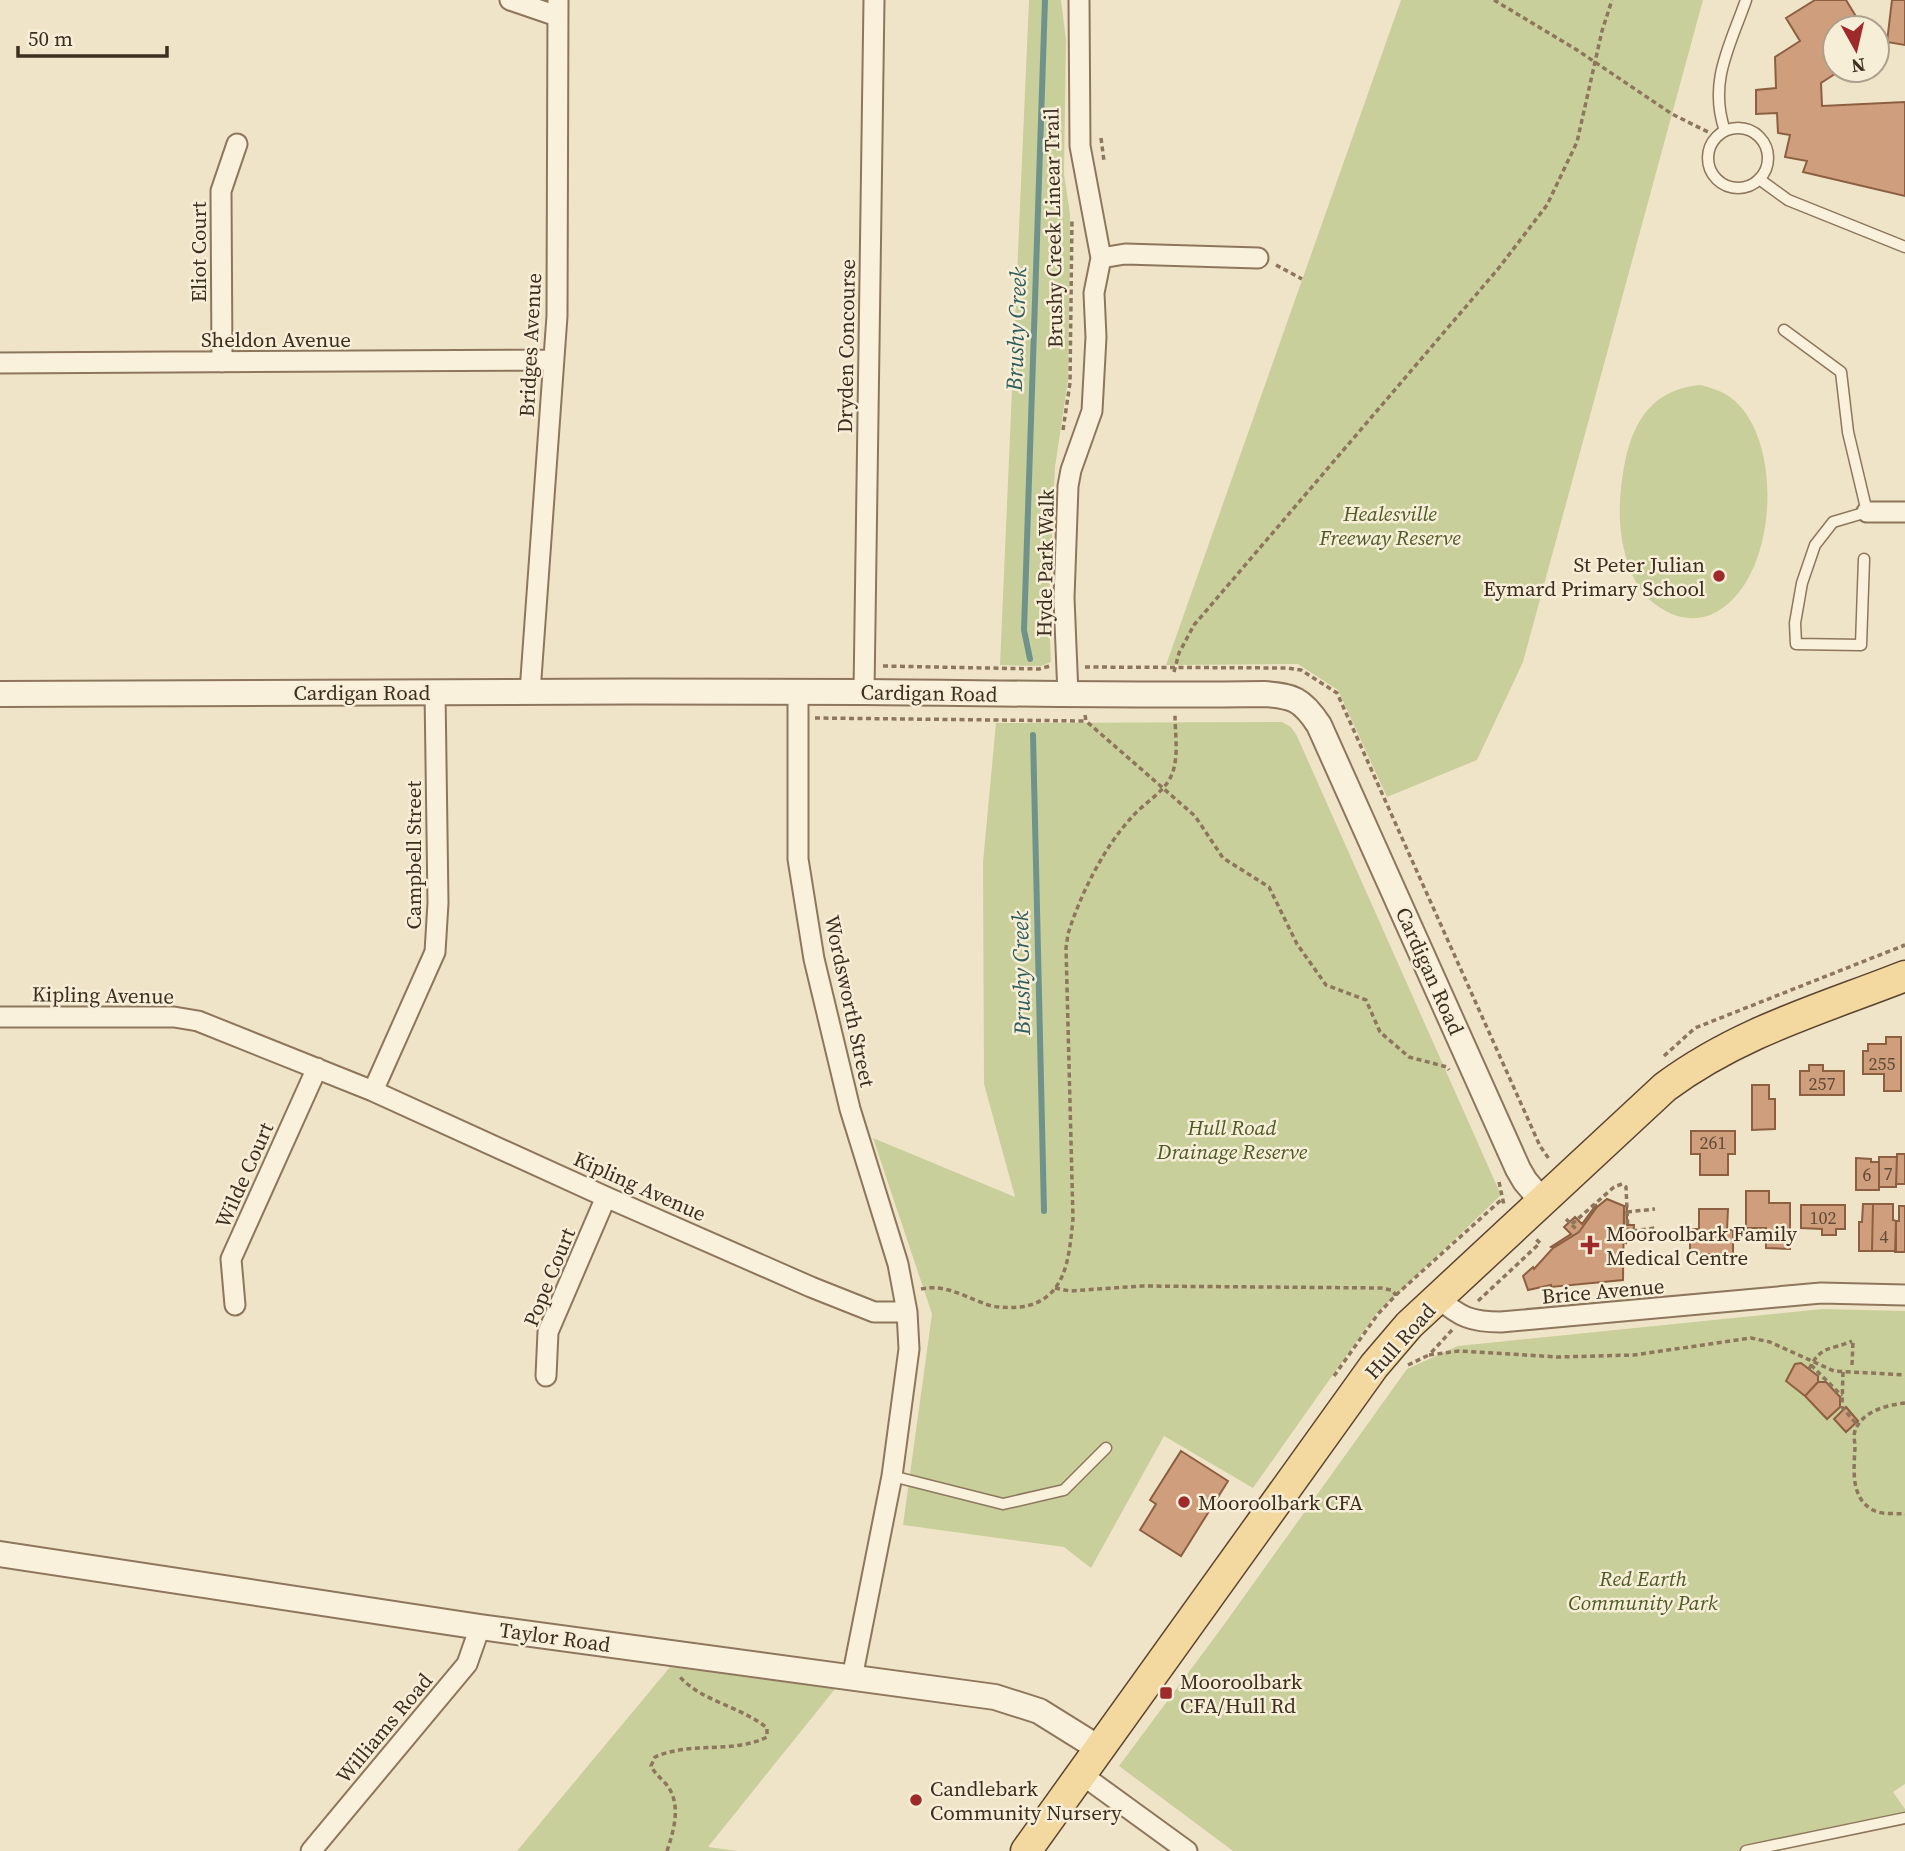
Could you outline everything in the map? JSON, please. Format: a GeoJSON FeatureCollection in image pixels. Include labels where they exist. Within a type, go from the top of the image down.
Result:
{"type":"FeatureCollection","features":[{"type":"Feature","properties":{"kind":"main road","name":"Hull Road"},"geometry":{"type":"LineString","coordinates":[[1026,1851],[1393,1342],[1665,1087],[1703,1060],[1742,1039],[1905,976]]}},
{"type":"Feature","properties":{"kind":"street"},"geometry":{"type":"LineString","coordinates":[[510,0],[558,8]]}},
{"type":"Feature","properties":{"kind":"street","name":"Dryden Concourse"},"geometry":{"type":"LineString","coordinates":[[864,692],[874,0]]}},
{"type":"Feature","properties":{"kind":"street"},"geometry":{"type":"LineString","coordinates":[[1079,0],[1080,146],[1101,258],[1125,254],[1258,258]]}},
{"type":"Feature","properties":{"kind":"street","name":"Bridges Avenue"},"geometry":{"type":"LineString","coordinates":[[530,692],[557,316],[558,8]]}},
{"type":"Feature","properties":{"kind":"street","name":"Eliot Court"},"geometry":{"type":"LineString","coordinates":[[222,362],[221,191],[237,144]]}},
{"type":"Feature","properties":{"kind":"street","name":"Hyde Park Walk"},"geometry":{"type":"LineString","coordinates":[[1068,695],[1064,598],[1068,486],[1092,411],[1096,337],[1094,293],[1101,258]]}},
{"type":"Feature","properties":{"kind":"street","name":"Sheldon Avenue"},"geometry":{"type":"LineString","coordinates":[[0,363],[553,360]]}},
{"type":"Feature","properties":{"kind":"street"},"geometry":{"type":"LineString","coordinates":[[1867,512],[1905,512]]}},
{"type":"Feature","properties":{"kind":"street","name":"Cardigan Road"},"geometry":{"type":"LineString","coordinates":[[0,694],[435,691],[1289,696],[1308,707],[1330,750],[1518,1169],[1542,1201]]}},
{"type":"Feature","properties":{"kind":"street","name":"Campbell Street"},"geometry":{"type":"LineString","coordinates":[[373,1091],[435,952],[438,903],[435,691]]}},
{"type":"Feature","properties":{"kind":"street","name":"Wordsworth Street"},"geometry":{"type":"LineString","coordinates":[[798,692],[798,859],[814,959],[850,1110],[898,1264],[907,1312]]}},
{"type":"Feature","properties":{"kind":"street","name":"Kipling Avenue"},"geometry":{"type":"LineString","coordinates":[[0,1017],[174,1017],[198,1021],[373,1091],[606,1197],[874,1312],[907,1312]]}},
{"type":"Feature","properties":{"kind":"street","name":"Wilde Court"},"geometry":{"type":"LineString","coordinates":[[235,1305],[231,1259],[317,1068]]}},
{"type":"Feature","properties":{"kind":"street","name":"Pope Court"},"geometry":{"type":"LineString","coordinates":[[546,1376],[548,1332],[606,1197]]}},
{"type":"Feature","properties":{"kind":"street","name":"Brice Avenue"},"geometry":{"type":"LineString","coordinates":[[1438,1298],[1463,1317],[1501,1322],[1821,1293],[1905,1295]]}},
{"type":"Feature","properties":{"kind":"street"},"geometry":{"type":"LineString","coordinates":[[852,1678],[892,1476],[909,1349],[907,1312]]}},
{"type":"Feature","properties":{"kind":"street","name":"Taylor Road"},"geometry":{"type":"LineString","coordinates":[[0,1554],[480,1627],[995,1696],[1039,1711],[1100,1749]]}},
{"type":"Feature","properties":{"kind":"street","name":"Williams Road"},"geometry":{"type":"LineString","coordinates":[[311,1851],[467,1664],[480,1627]]}},
{"type":"Feature","properties":{"kind":"street"},"geometry":{"type":"LineString","coordinates":[[1081,1774],[1187,1851]]}},
{"type":"Feature","properties":{"kind":"lane"},"geometry":{"type":"LineString","coordinates":[[1721,134],[1718,88],[1722,68],[1746,0]]}},
{"type":"Feature","properties":{"kind":"lane"},"geometry":{"type":"LineString","coordinates":[[1743,129],[1759,137],[1764,145],[1767,162],[1759,179],[1743,188],[1733,188],[1716,179],[1708,162],[1711,144],[1721,134],[1743,129]]}},
{"type":"Feature","properties":{"kind":"lane"},"geometry":{"type":"LineString","coordinates":[[1759,179],[1788,200],[1905,247]]}},
{"type":"Feature","properties":{"kind":"lane"},"geometry":{"type":"LineString","coordinates":[[1784,330],[1841,372],[1848,432],[1867,512],[1833,522],[1815,545],[1800,596],[1795,623],[1796,644],[1861,645],[1864,559]]}},
{"type":"Feature","properties":{"kind":"lane"},"geometry":{"type":"LineString","coordinates":[[892,1476],[1003,1504],[1063,1490],[1106,1448]]}},
{"type":"Feature","properties":{"kind":"lane"},"geometry":{"type":"LineString","coordinates":[[1746,1851],[1905,1818]]}},
{"type":"Feature","properties":{"kind":"path"},"geometry":{"type":"LineString","coordinates":[[1494,0],[1577,50],[1672,114],[1721,134]]}},
{"type":"Feature","properties":{"kind":"path"},"geometry":{"type":"LineString","coordinates":[[1101,137],[1105,163]]}},
{"type":"Feature","properties":{"kind":"path","name":"Brushy Creek Linear Trail"},"geometry":{"type":"LineString","coordinates":[[1063,432],[1070,383],[1072,213]]}},
{"type":"Feature","properties":{"kind":"path"},"geometry":{"type":"LineString","coordinates":[[1258,258],[1283,267],[1303,279]]}},
{"type":"Feature","properties":{"kind":"path"},"geometry":{"type":"LineString","coordinates":[[864,665],[1039,669],[1054,664]]}},
{"type":"Feature","properties":{"kind":"path"},"geometry":{"type":"LineString","coordinates":[[1079,667],[1288,668],[1301,670],[1337,693],[1540,1146],[1549,1159]]}},
{"type":"Feature","properties":{"kind":"path"},"geometry":{"type":"LineString","coordinates":[[798,718],[1086,721],[1195,816],[1223,858],[1269,887],[1297,944],[1326,985],[1366,1000],[1380,1032],[1409,1056],[1447,1067]]}},
{"type":"Feature","properties":{"kind":"path"},"geometry":{"type":"LineString","coordinates":[[1572,1224],[1622,1184],[1626,1187],[1626,1232],[1656,1228]]}},
{"type":"Feature","properties":{"kind":"path"},"geometry":{"type":"LineString","coordinates":[[1502,1200],[1510,1195]]}},
{"type":"Feature","properties":{"kind":"path"},"geometry":{"type":"LineString","coordinates":[[1627,1212],[1655,1209]]}},
{"type":"Feature","properties":{"kind":"path"},"geometry":{"type":"LineString","coordinates":[[1566,1219],[1579,1232]]}},
{"type":"Feature","properties":{"kind":"path"},"geometry":{"type":"LineString","coordinates":[[1493,1286],[1540,1243],[1535,1238]]}},
{"type":"Feature","properties":{"kind":"path"},"geometry":{"type":"LineString","coordinates":[[1055,1289],[1070,1291],[1142,1286],[1381,1288],[1391,1290],[1396,1295]]}},
{"type":"Feature","properties":{"kind":"path"},"geometry":{"type":"LineString","coordinates":[[1440,1343],[1429,1355],[1460,1352],[1558,1357],[1622,1355],[1751,1338],[1770,1342],[1811,1365],[1842,1396]]}},
{"type":"Feature","properties":{"kind":"path"},"geometry":{"type":"LineString","coordinates":[[1811,1365],[1825,1348],[1852,1341],[1852,1365]]}},
{"type":"Feature","properties":{"kind":"path"},"geometry":{"type":"LineString","coordinates":[[1811,1365],[1843,1372],[1905,1375]]}},
{"type":"Feature","properties":{"kind":"path"},"geometry":{"type":"LineString","coordinates":[[1843,1372],[1843,1410],[1858,1426]]}},
{"type":"Feature","properties":{"kind":"path"},"geometry":{"type":"LineString","coordinates":[[1836,1391],[1843,1386]]}},
{"type":"Feature","properties":{"kind":"path"},"geometry":{"type":"LineString","coordinates":[[1905,1403],[1881,1407],[1858,1426],[1855,1431],[1854,1465],[1859,1498],[1872,1510],[1880,1513],[1905,1514]]}},
{"type":"Feature","properties":{"kind":"path"},"geometry":{"type":"LineString","coordinates":[[667,1851],[674,1829],[675,1804],[667,1784],[651,1766],[655,1757],[668,1751],[756,1742],[767,1737],[767,1728],[754,1717],[688,1686],[680,1676],[688,1673]]}},
{"type":"Feature","properties":{"kind":"green space"},"geometry":{"type":"Polygon","coordinates":[[[1029,0],[1061,0],[1066,40],[1064,174],[1070,214],[1068,380],[1055,467],[1049,614],[1051,662],[1041,666],[1000,665],[1029,0]]]}},
{"type":"Feature","properties":{"kind":"green space","name":"Healesville Freeway Reserve"},"geometry":{"type":"Polygon","coordinates":[[[1401,0],[1703,0],[1523,662],[1477,760],[1387,797],[1338,690],[1298,664],[1166,665],[1401,0]]]}},
{"type":"Feature","properties":{"kind":"green space"},"geometry":{"type":"Polygon","coordinates":[[[1701,385],[1730,397],[1748,417],[1760,445],[1767,477],[1767,511],[1761,545],[1750,575],[1733,600],[1710,615],[1686,618],[1671,614],[1651,601],[1635,581],[1622,541],[1620,502],[1630,442],[1648,410],[1661,398],[1679,389],[1701,385]]]}},
{"type":"Feature","properties":{"kind":"green space","name":"Hull Road Drainage Reserve"},"geometry":{"type":"Polygon","coordinates":[[[1282,722],[1291,727],[1297,736],[1501,1195],[1375,1315],[1253,1488],[1164,1436],[1091,1568],[1064,1547],[903,1525],[932,1314],[873,1138],[1015,1197],[984,1084],[983,862],[996,723],[1282,722]]]}},
{"type":"Feature","properties":{"kind":"green space","name":"Red Earth Community Park"},"geometry":{"type":"Polygon","coordinates":[[[1822,1309],[1905,1311],[1905,1784],[1893,1792],[1905,1809],[1905,1823],[1778,1851],[1233,1851],[1119,1766],[1407,1369],[1458,1346],[1822,1309]]]}},
{"type":"Feature","properties":{"kind":"green space"},"geometry":{"type":"Polygon","coordinates":[[[670,1667],[835,1689],[708,1847],[738,1851],[517,1851],[670,1667]]]}},
{"type":"Feature","properties":{"kind":"building"},"geometry":{"type":"Polygon","coordinates":[[[1815,0],[1846,0],[1854,14],[1821,14],[1822,106],[1905,102],[1905,196],[1803,172],[1807,161],[1785,157],[1790,135],[1778,133],[1777,113],[1756,114],[1756,90],[1776,88],[1775,57],[1800,41],[1786,18],[1815,0]]]}},
{"type":"Feature","properties":{"kind":"building"},"geometry":{"type":"Polygon","coordinates":[[[1892,0],[1905,0],[1905,45],[1891,43],[1892,0]]]}},
{"type":"Feature","properties":{"kind":"building"},"geometry":{"type":"Polygon","coordinates":[[[1886,1037],[1901,1037],[1901,1091],[1884,1091],[1884,1074],[1863,1074],[1863,1051],[1868,1051],[1868,1044],[1886,1044],[1886,1037]]]}},
{"type":"Feature","properties":{"kind":"building"},"geometry":{"type":"Polygon","coordinates":[[[1809,1065],[1823,1065],[1823,1071],[1844,1071],[1844,1095],[1800,1095],[1800,1071],[1809,1071],[1809,1065]]]}},
{"type":"Feature","properties":{"kind":"building"},"geometry":{"type":"Polygon","coordinates":[[[1752,1085],[1769,1085],[1769,1099],[1775,1099],[1775,1129],[1752,1130],[1752,1085]]]}},
{"type":"Feature","properties":{"kind":"building"},"geometry":{"type":"Polygon","coordinates":[[[1691,1131],[1735,1131],[1735,1154],[1728,1154],[1728,1175],[1700,1175],[1700,1154],[1691,1154],[1691,1131]]]}},
{"type":"Feature","properties":{"kind":"building"},"geometry":{"type":"Polygon","coordinates":[[[1897,1154],[1905,1154],[1905,1184],[1896,1184],[1897,1154]]]}},
{"type":"Feature","properties":{"kind":"building"},"geometry":{"type":"Polygon","coordinates":[[[1879,1157],[1897,1157],[1896,1187],[1879,1187],[1879,1157]]]}},
{"type":"Feature","properties":{"kind":"building"},"geometry":{"type":"Polygon","coordinates":[[[1856,1158],[1879,1162],[1879,1190],[1856,1190],[1856,1158]]]}},
{"type":"Feature","properties":{"kind":"building"},"geometry":{"type":"Polygon","coordinates":[[[1746,1191],[1769,1191],[1769,1203],[1790,1203],[1790,1249],[1766,1248],[1766,1228],[1746,1228],[1746,1191]]]}},
{"type":"Feature","properties":{"kind":"building","name":"Mooroolbark Family Medical Centre"},"geometry":{"type":"Polygon","coordinates":[[[1607,1199],[1624,1206],[1623,1280],[1551,1285],[1528,1290],[1523,1276],[1533,1267],[1534,1269],[1553,1248],[1579,1232],[1597,1207],[1607,1199]]]}},
{"type":"Feature","properties":{"kind":"building"},"geometry":{"type":"Polygon","coordinates":[[[1863,1204],[1873,1204],[1872,1251],[1859,1251],[1859,1222],[1862,1222],[1863,1204]]]}},
{"type":"Feature","properties":{"kind":"building"},"geometry":{"type":"Polygon","coordinates":[[[1873,1204],[1893,1204],[1896,1251],[1872,1251],[1873,1204]]]}},
{"type":"Feature","properties":{"kind":"building"},"geometry":{"type":"Polygon","coordinates":[[[1596,1205],[1579,1232],[1551,1247],[1571,1234],[1564,1227],[1575,1217],[1582,1224],[1596,1205]]]}},
{"type":"Feature","properties":{"kind":"building"},"geometry":{"type":"Polygon","coordinates":[[[1801,1205],[1845,1205],[1845,1229],[1836,1229],[1836,1235],[1822,1235],[1822,1229],[1801,1228],[1801,1205]]]}},
{"type":"Feature","properties":{"kind":"building"},"geometry":{"type":"Polygon","coordinates":[[[1624,1206],[1627,1206],[1627,1225],[1634,1225],[1633,1240],[1626,1240],[1626,1243],[1624,1242],[1624,1206]]]}},
{"type":"Feature","properties":{"kind":"building"},"geometry":{"type":"Polygon","coordinates":[[[1899,1206],[1905,1206],[1905,1252],[1895,1252],[1899,1206]]]}},
{"type":"Feature","properties":{"kind":"building"},"geometry":{"type":"Polygon","coordinates":[[[1699,1209],[1728,1209],[1727,1230],[1733,1230],[1733,1254],[1690,1254],[1690,1229],[1699,1229],[1699,1209]]]}},
{"type":"Feature","properties":{"kind":"building"},"geometry":{"type":"Polygon","coordinates":[[[1801,1363],[1818,1376],[1818,1382],[1805,1396],[1786,1381],[1795,1364],[1801,1363]]]}},
{"type":"Feature","properties":{"kind":"building"},"geometry":{"type":"Polygon","coordinates":[[[1818,1382],[1826,1382],[1840,1397],[1840,1407],[1827,1419],[1805,1396],[1818,1382]]]}},
{"type":"Feature","properties":{"kind":"building"},"geometry":{"type":"Polygon","coordinates":[[[1846,1407],[1858,1421],[1846,1432],[1834,1419],[1846,1407]]]}},
{"type":"Feature","properties":{"kind":"building","name":"Mooroolbark CFA"},"geometry":{"type":"Polygon","coordinates":[[[1181,1451],[1228,1481],[1181,1556],[1140,1530],[1156,1504],[1150,1500],[1181,1451]]]}},
{"type":"Feature","properties":{"kind":"waterway","name":"Brushy Creek"},"geometry":{"type":"LineString","coordinates":[[1030,659],[1024,630],[1045,0]]}},
{"type":"Feature","properties":{"kind":"waterway","name":"Brushy Creek"},"geometry":{"type":"LineString","coordinates":[[1033,735],[1044,1211]]}},
{"type":"Feature","properties":{"kind":"place","name":"St Peter Julian Eymard Primary School"},"geometry":{"type":"Point","coordinates":[1719,576]}},
{"type":"Feature","properties":{"kind":"place","name":"Mooroolbark Family Medical Centre"},"geometry":{"type":"Point","coordinates":[1590,1245]}},
{"type":"Feature","properties":{"kind":"place","name":"Mooroolbark CFA"},"geometry":{"type":"Point","coordinates":[1184,1502]}},
{"type":"Feature","properties":{"kind":"place","name":"Mooroolbark CFA/Hull Rd"},"geometry":{"type":"Point","coordinates":[1166,1693]}},
{"type":"Feature","properties":{"kind":"place","name":"Candlebark Community Nursery"},"geometry":{"type":"Point","coordinates":[916,1800]}}]}
